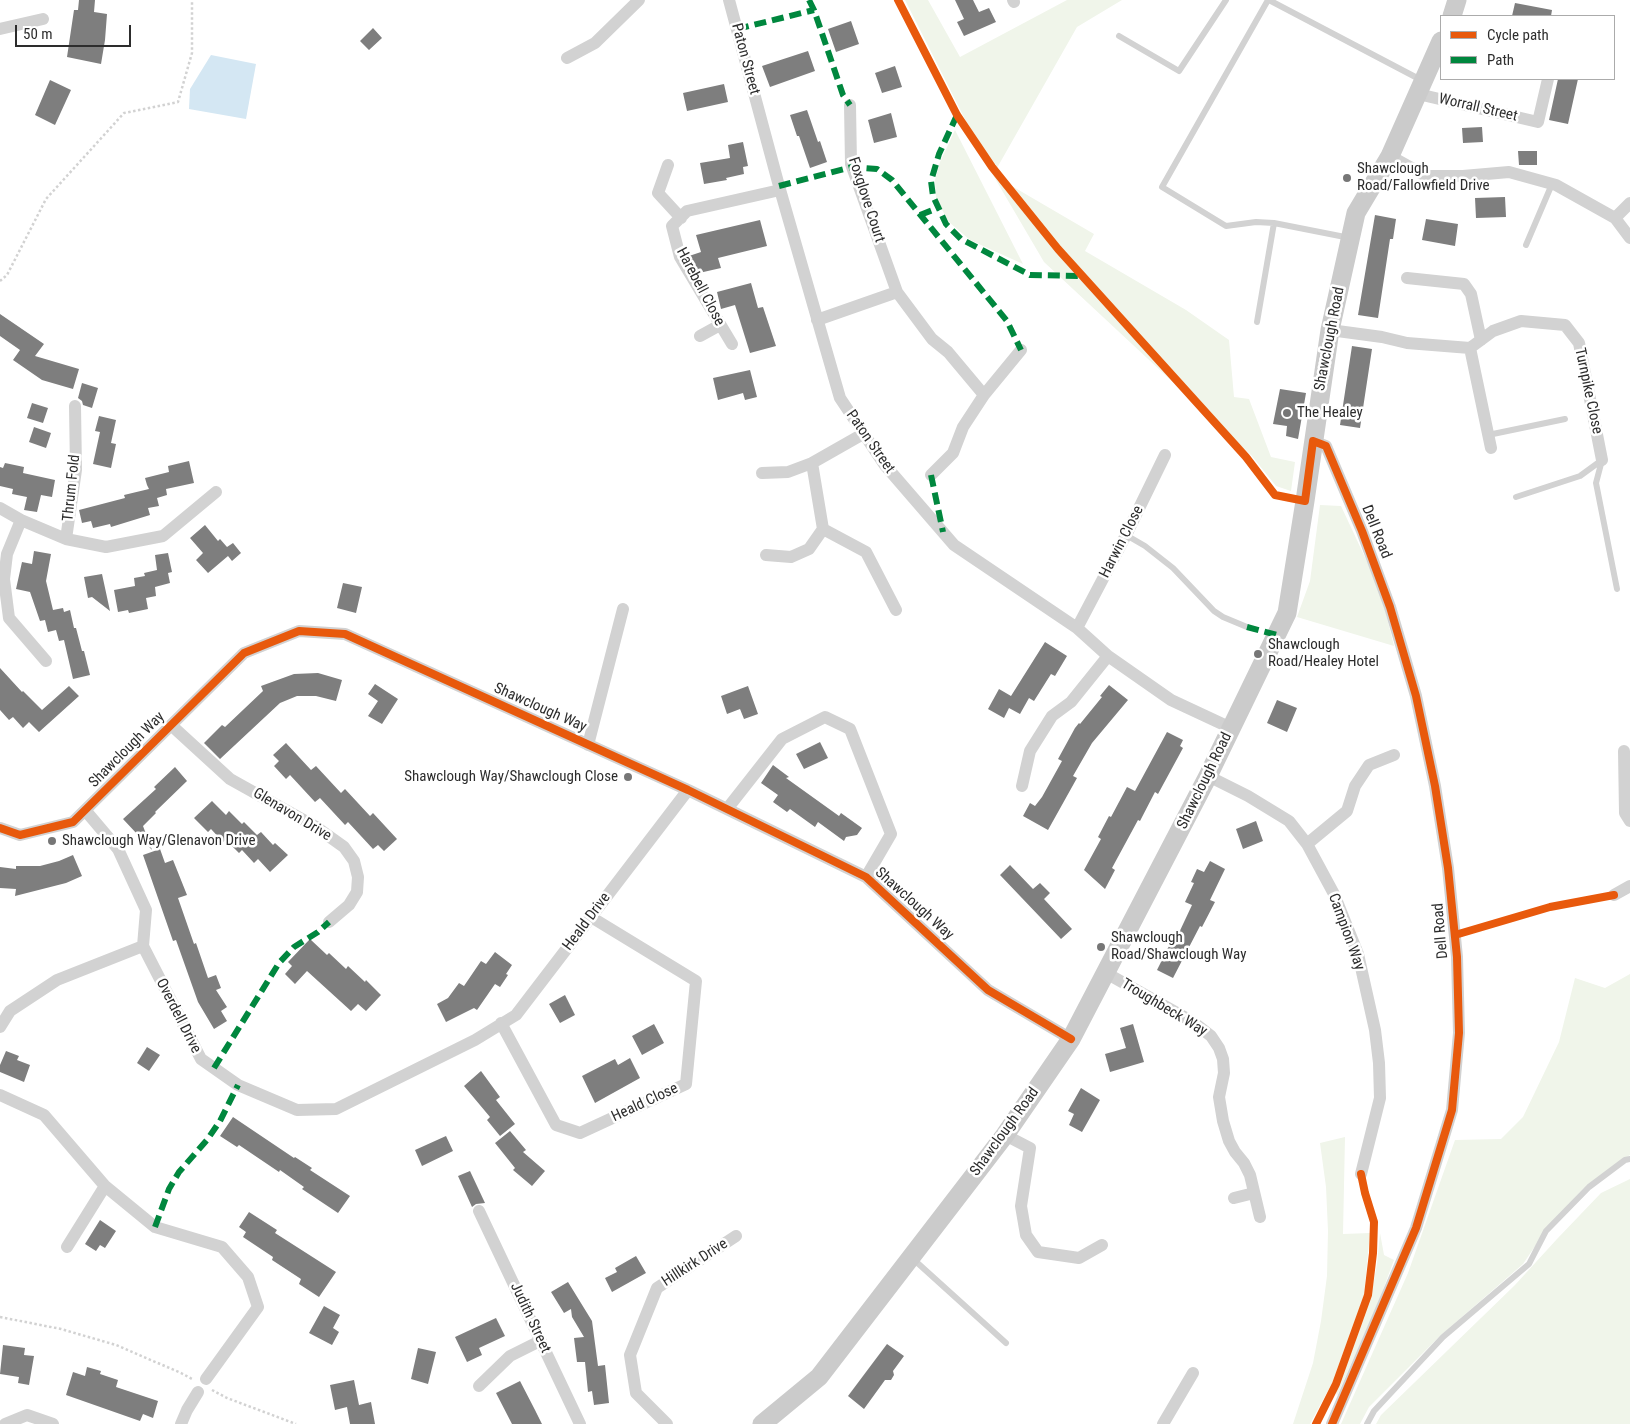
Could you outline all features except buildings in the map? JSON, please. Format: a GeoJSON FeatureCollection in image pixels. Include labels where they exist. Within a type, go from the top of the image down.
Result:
{"type":"FeatureCollection","features":[{"type":"Feature","properties":{"kind":"main road"},"geometry":{"type":"LineString","coordinates":[[1452,15],[1457,0]]}},
{"type":"Feature","properties":{"kind":"main road","name":"Shawclough Road"},"geometry":{"type":"LineString","coordinates":[[771,1422],[819,1377],[1005,1135],[1071,1039],[1208,776],[1287,613],[1330,330],[1356,213],[1390,156],[1440,42]]}},
{"type":"Feature","properties":{"kind":"street"},"geometry":{"type":"LineString","coordinates":[[567,58],[595,44],[639,0]]}},
{"type":"Feature","properties":{"kind":"street","name":"Paton Street"},"geometry":{"type":"LineString","coordinates":[[729,0],[780,190],[840,398],[863,434],[884,464],[954,545],[1077,628],[1108,656],[1171,700],[1231,728]]}},
{"type":"Feature","properties":{"kind":"street"},"geometry":{"type":"LineString","coordinates":[[0,29],[43,19]]}},
{"type":"Feature","properties":{"kind":"street","name":"Worrall Street"},"geometry":{"type":"LineString","coordinates":[[1421,88],[1538,122],[1548,80]]}},
{"type":"Feature","properties":{"kind":"street","name":"Foxglove Court"},"geometry":{"type":"LineString","coordinates":[[850,105],[851,164],[897,292],[932,339],[948,352],[984,395]]}},
{"type":"Feature","properties":{"kind":"street"},"geometry":{"type":"LineString","coordinates":[[1390,156],[1426,176],[1463,176],[1509,172],[1552,184],[1615,218],[1630,238]]}},
{"type":"Feature","properties":{"kind":"street"},"geometry":{"type":"LineString","coordinates":[[668,165],[658,193],[681,218],[687,211],[780,190]]}},
{"type":"Feature","properties":{"kind":"street"},"geometry":{"type":"LineString","coordinates":[[1615,218],[1630,203]]}},
{"type":"Feature","properties":{"kind":"street","name":"Harebell Close"},"geometry":{"type":"LineString","coordinates":[[681,218],[672,226],[680,257],[732,344]]}},
{"type":"Feature","properties":{"kind":"street"},"geometry":{"type":"LineString","coordinates":[[1407,278],[1464,284],[1471,294],[1491,448]]}},
{"type":"Feature","properties":{"kind":"street"},"geometry":{"type":"LineString","coordinates":[[817,320],[897,292]]}},
{"type":"Feature","properties":{"kind":"street","name":"Turnpike Close"},"geometry":{"type":"LineString","coordinates":[[1476,344],[1493,331],[1520,321],[1566,325],[1579,343],[1602,460]]}},
{"type":"Feature","properties":{"kind":"street"},"geometry":{"type":"LineString","coordinates":[[700,336],[720,325]]}},
{"type":"Feature","properties":{"kind":"street"},"geometry":{"type":"LineString","coordinates":[[1330,330],[1382,337],[1407,343],[1476,344]]}},
{"type":"Feature","properties":{"kind":"street"},"geometry":{"type":"LineString","coordinates":[[931,475],[953,453],[963,428],[984,395],[1021,350]]}},
{"type":"Feature","properties":{"kind":"street","name":"Thrum Fold"},"geometry":{"type":"LineString","coordinates":[[66,539],[76,470],[75,406]]}},
{"type":"Feature","properties":{"kind":"street"},"geometry":{"type":"LineString","coordinates":[[762,473],[788,472],[812,463],[863,434]]}},
{"type":"Feature","properties":{"kind":"street","name":"Dell Road"},"geometry":{"type":"LineString","coordinates":[[1313,441],[1326,446],[1362,531],[1390,607],[1416,696],[1435,786],[1448,868],[1458,957],[1459,1033],[1452,1110],[1416,1228],[1332,1424]]}},
{"type":"Feature","properties":{"kind":"street","name":"Harwin Close"},"geometry":{"type":"LineString","coordinates":[[1077,628],[1165,455]]}},
{"type":"Feature","properties":{"kind":"street"},"geometry":{"type":"LineString","coordinates":[[766,555],[791,557],[809,549],[823,529],[812,463]]}},
{"type":"Feature","properties":{"kind":"street"},"geometry":{"type":"LineString","coordinates":[[0,508],[21,520],[66,539],[106,547],[164,536],[216,492]]}},
{"type":"Feature","properties":{"kind":"street"},"geometry":{"type":"LineString","coordinates":[[21,520],[7,554],[4,579],[9,618],[46,661]]}},
{"type":"Feature","properties":{"kind":"street"},"geometry":{"type":"LineString","coordinates":[[823,529],[866,552],[896,610]]}},
{"type":"Feature","properties":{"kind":"street"},"geometry":{"type":"LineString","coordinates":[[588,745],[623,609]]}},
{"type":"Feature","properties":{"kind":"street","name":"Shawclough Way"},"geometry":{"type":"LineString","coordinates":[[0,828],[20,835],[73,822],[244,653],[298,631],[345,634],[688,790],[866,877],[988,990],[1071,1039]]}},
{"type":"Feature","properties":{"kind":"street"},"geometry":{"type":"LineString","coordinates":[[1022,786],[1030,751],[1052,716],[1071,702],[1108,656]]}},
{"type":"Feature","properties":{"kind":"street"},"geometry":{"type":"LineString","coordinates":[[727,809],[782,739],[825,717],[842,725],[850,729],[891,834],[866,877]]}},
{"type":"Feature","properties":{"kind":"street","name":"Glenavon Drive"},"geometry":{"type":"LineString","coordinates":[[172,725],[230,779],[316,827],[344,848],[354,861],[358,877],[357,892],[349,905],[329,922]]}},
{"type":"Feature","properties":{"kind":"street"},"geometry":{"type":"LineString","coordinates":[[1624,751],[1625,813],[1630,820]]}},
{"type":"Feature","properties":{"kind":"street"},"geometry":{"type":"LineString","coordinates":[[1307,844],[1347,811],[1355,786],[1369,765],[1394,755]]}},
{"type":"Feature","properties":{"kind":"street","name":"Campion Way"},"geometry":{"type":"LineString","coordinates":[[1208,776],[1248,796],[1288,821],[1307,844],[1334,894],[1358,954],[1375,1030],[1379,1063],[1380,1098],[1361,1174]]}},
{"type":"Feature","properties":{"kind":"street","name":"Heald Drive"},"geometry":{"type":"LineString","coordinates":[[475,1040],[516,1015],[688,790]]}},
{"type":"Feature","properties":{"kind":"street"},"geometry":{"type":"LineString","coordinates":[[0,1027],[4,1011],[10,1011],[57,980],[143,946],[146,910],[118,849],[86,810]]}},
{"type":"Feature","properties":{"kind":"street"},"geometry":{"type":"LineString","coordinates":[[1614,895],[1630,886]]}},
{"type":"Feature","properties":{"kind":"street","name":"Heald Close"},"geometry":{"type":"LineString","coordinates":[[501,1023],[556,1125],[564,1128],[580,1133],[686,1084],[696,981],[591,917]]}},
{"type":"Feature","properties":{"kind":"street","name":"Overdell Drive"},"geometry":{"type":"LineString","coordinates":[[143,946],[201,1059],[238,1086],[297,1110],[336,1109],[475,1040]]}},
{"type":"Feature","properties":{"kind":"street","name":"Troughbeck Way"},"geometry":{"type":"LineString","coordinates":[[1106,973],[1193,1022],[1211,1036],[1219,1048],[1223,1059],[1224,1073],[1219,1097],[1229,1141],[1247,1169],[1260,1217]]}},
{"type":"Feature","properties":{"kind":"street"},"geometry":{"type":"LineString","coordinates":[[0,1095],[44,1115],[105,1186],[155,1228],[222,1248],[248,1277],[258,1307],[202,1385],[186,1410],[181,1424]]}},
{"type":"Feature","properties":{"kind":"street"},"geometry":{"type":"LineString","coordinates":[[1005,1135],[1030,1148],[1021,1206],[1026,1234],[1038,1252],[1079,1258],[1102,1245]]}},
{"type":"Feature","properties":{"kind":"street"},"geometry":{"type":"LineString","coordinates":[[67,1247],[105,1186]]}},
{"type":"Feature","properties":{"kind":"street"},"geometry":{"type":"LineString","coordinates":[[1234,1198],[1254,1193]]}},
{"type":"Feature","properties":{"kind":"street","name":"Judith Street"},"geometry":{"type":"LineString","coordinates":[[479,1211],[580,1424]]}},
{"type":"Feature","properties":{"kind":"street","name":"Hillkirk Drive"},"geometry":{"type":"LineString","coordinates":[[667,1424],[636,1393],[630,1355],[658,1288],[736,1236]]}},
{"type":"Feature","properties":{"kind":"street"},"geometry":{"type":"LineString","coordinates":[[479,1386],[510,1356],[540,1341]]}},
{"type":"Feature","properties":{"kind":"street"},"geometry":{"type":"LineString","coordinates":[[1163,1424],[1193,1373]]}},
{"type":"Feature","properties":{"kind":"street"},"geometry":{"type":"LineString","coordinates":[[5,1424],[28,1415],[53,1424]]}},
{"type":"Feature","properties":{"kind":"lane"},"geometry":{"type":"LineString","coordinates":[[1119,36],[1179,71],[1226,0]]}},
{"type":"Feature","properties":{"kind":"lane"},"geometry":{"type":"LineString","coordinates":[[1351,238],[1274,223],[1256,222],[1226,226],[1162,187],[1268,0],[1421,88]]}},
{"type":"Feature","properties":{"kind":"lane"},"geometry":{"type":"LineString","coordinates":[[1526,245],[1552,184]]}},
{"type":"Feature","properties":{"kind":"lane"},"geometry":{"type":"LineString","coordinates":[[1257,322],[1274,223]]}},
{"type":"Feature","properties":{"kind":"lane"},"geometry":{"type":"LineString","coordinates":[[1488,435],[1565,419]]}},
{"type":"Feature","properties":{"kind":"lane"},"geometry":{"type":"LineString","coordinates":[[1516,497],[1580,476],[1602,460]]}},
{"type":"Feature","properties":{"kind":"lane"},"geometry":{"type":"LineString","coordinates":[[1602,460],[1596,483],[1617,589]]}},
{"type":"Feature","properties":{"kind":"lane"},"geometry":{"type":"LineString","coordinates":[[1126,534],[1173,568],[1218,614],[1247,627]]}},
{"type":"Feature","properties":{"kind":"lane"},"geometry":{"type":"LineString","coordinates":[[1367,1424],[1374,1411],[1443,1337],[1529,1264],[1546,1231],[1589,1188],[1625,1160],[1630,1159]]}},
{"type":"Feature","properties":{"kind":"lane"},"geometry":{"type":"LineString","coordinates":[[911,1257],[1006,1343]]}},
{"type":"Feature","properties":{"kind":"path"},"geometry":{"type":"LineString","coordinates":[[0,281],[7,276],[46,199],[124,113],[178,102],[192,53],[192,0]]}},
{"type":"Feature","properties":{"kind":"path"},"geometry":{"type":"LineString","coordinates":[[0,1317],[61,1329],[116,1345],[181,1373],[227,1398],[296,1424]]}},
{"type":"Feature","properties":{"kind":"shaded area"},"geometry":{"type":"Polygon","coordinates":[[[905,0],[928,0],[960,57],[1067,0],[1122,0],[1077,27],[993,175],[905,0]]]}},
{"type":"Feature","properties":{"kind":"shaded area"},"geometry":{"type":"Polygon","coordinates":[[[955,130],[1023,264],[970,240],[949,222],[936,199],[935,180],[940,162],[955,130]]]}},
{"type":"Feature","properties":{"kind":"shaded area"},"geometry":{"type":"Polygon","coordinates":[[[993,175],[1094,234],[1085,251],[1186,310],[1229,340],[1234,397],[1249,399],[1271,457],[1295,462],[1291,491],[1276,486],[1251,455],[1044,262],[993,175]]]}},
{"type":"Feature","properties":{"kind":"shaded area"},"geometry":{"type":"Polygon","coordinates":[[[1320,505],[1341,506],[1370,568],[1384,606],[1394,646],[1297,617],[1310,581],[1320,505]]]}},
{"type":"Feature","properties":{"kind":"shaded area"},"geometry":{"type":"Polygon","coordinates":[[[1630,974],[1630,1155],[1583,1189],[1550,1224],[1523,1264],[1440,1336],[1369,1407],[1360,1424],[1341,1424],[1408,1273],[1455,1140],[1501,1139],[1523,1117],[1559,1042],[1575,978],[1605,988],[1630,974]]]}},
{"type":"Feature","properties":{"kind":"shaded area"},"geometry":{"type":"Polygon","coordinates":[[[1345,1137],[1343,1234],[1370,1233],[1364,1295],[1333,1381],[1310,1424],[1293,1424],[1313,1363],[1327,1276],[1328,1231],[1326,1187],[1320,1143],[1345,1137]]]}},
{"type":"Feature","properties":{"kind":"shaded area"},"geometry":{"type":"Polygon","coordinates":[[[1630,1179],[1630,1424],[1376,1424],[1381,1415],[1515,1285],[1601,1193],[1630,1179]]]}},
{"type":"Feature","properties":{"kind":"shaded area"},"geometry":{"type":"Polygon","coordinates":[[[1380,1233],[1384,1255],[1394,1260],[1378,1303],[1337,1396],[1336,1392],[1371,1296],[1380,1233]]]}},
{"type":"Feature","properties":{"kind":"water"},"geometry":{"type":"Polygon","coordinates":[[[211,55],[256,64],[246,119],[189,109],[190,89],[211,55]]]}},
{"type":"Feature","properties":{"kind":"marked path"},"geometry":{"type":"LineString","coordinates":[[809,0],[843,95],[850,105]]}},
{"type":"Feature","properties":{"kind":"marked path"},"geometry":{"type":"LineString","coordinates":[[737,29],[814,10]]}},
{"type":"Feature","properties":{"kind":"marked path"},"geometry":{"type":"LineString","coordinates":[[957,115],[939,154],[931,181],[933,196],[946,224],[961,239],[1030,275],[1083,276]]}},
{"type":"Feature","properties":{"kind":"marked path"},"geometry":{"type":"LineString","coordinates":[[779,186],[852,167],[877,169],[892,180],[1007,321],[1021,350]]}},
{"type":"Feature","properties":{"kind":"marked path"},"geometry":{"type":"LineString","coordinates":[[920,215],[938,208]]}},
{"type":"Feature","properties":{"kind":"marked path"},"geometry":{"type":"LineString","coordinates":[[931,475],[943,532]]}},
{"type":"Feature","properties":{"kind":"marked path"},"geometry":{"type":"LineString","coordinates":[[1247,627],[1277,635]]}},
{"type":"Feature","properties":{"kind":"marked path"},"geometry":{"type":"LineString","coordinates":[[214,1068],[279,963],[294,947],[318,932],[329,922]]}},
{"type":"Feature","properties":{"kind":"marked path"},"geometry":{"type":"LineString","coordinates":[[155,1227],[169,1189],[179,1172],[207,1140],[220,1121],[238,1085]]}},
{"type":"Feature","properties":{"kind":"cycle path"},"geometry":{"type":"LineString","coordinates":[[898,0],[957,115],[992,167],[1058,249],[1246,457],[1275,495],[1305,501],[1313,441],[1326,446],[1362,531],[1390,607],[1416,696],[1435,786],[1448,868],[1457,957],[1459,1033],[1452,1110],[1416,1228],[1332,1424]]}},
{"type":"Feature","properties":{"kind":"cycle path"},"geometry":{"type":"LineString","coordinates":[[0,828],[20,835],[73,822],[244,653],[299,631],[345,634],[688,790],[866,877],[988,990],[1071,1039]]}},
{"type":"Feature","properties":{"kind":"cycle path"},"geometry":{"type":"LineString","coordinates":[[1455,935],[1550,907],[1614,895]]}},
{"type":"Feature","properties":{"kind":"cycle path"},"geometry":{"type":"LineString","coordinates":[[1316,1424],[1336,1384],[1368,1295],[1373,1253],[1374,1222],[1361,1174]]}},
{"type":"Feature","properties":{"kind":"place","name":"Shawclough Road/Fallowfield Drive"},"geometry":{"type":"Point","coordinates":[1347,178]}},
{"type":"Feature","properties":{"kind":"place","name":"The Healey"},"geometry":{"type":"Point","coordinates":[1287,413]}},
{"type":"Feature","properties":{"kind":"place","name":"Shawclough Road/Healey Hotel"},"geometry":{"type":"Point","coordinates":[1258,654]}},
{"type":"Feature","properties":{"kind":"place","name":"Shawclough Way/Shawclough Close"},"geometry":{"type":"Point","coordinates":[628,777]}},
{"type":"Feature","properties":{"kind":"place","name":"Shawclough Way/Glenavon Drive"},"geometry":{"type":"Point","coordinates":[52,841]}},
{"type":"Feature","properties":{"kind":"place","name":"Shawclough Road/Shawclough Way"},"geometry":{"type":"Point","coordinates":[1101,947]}}]}
